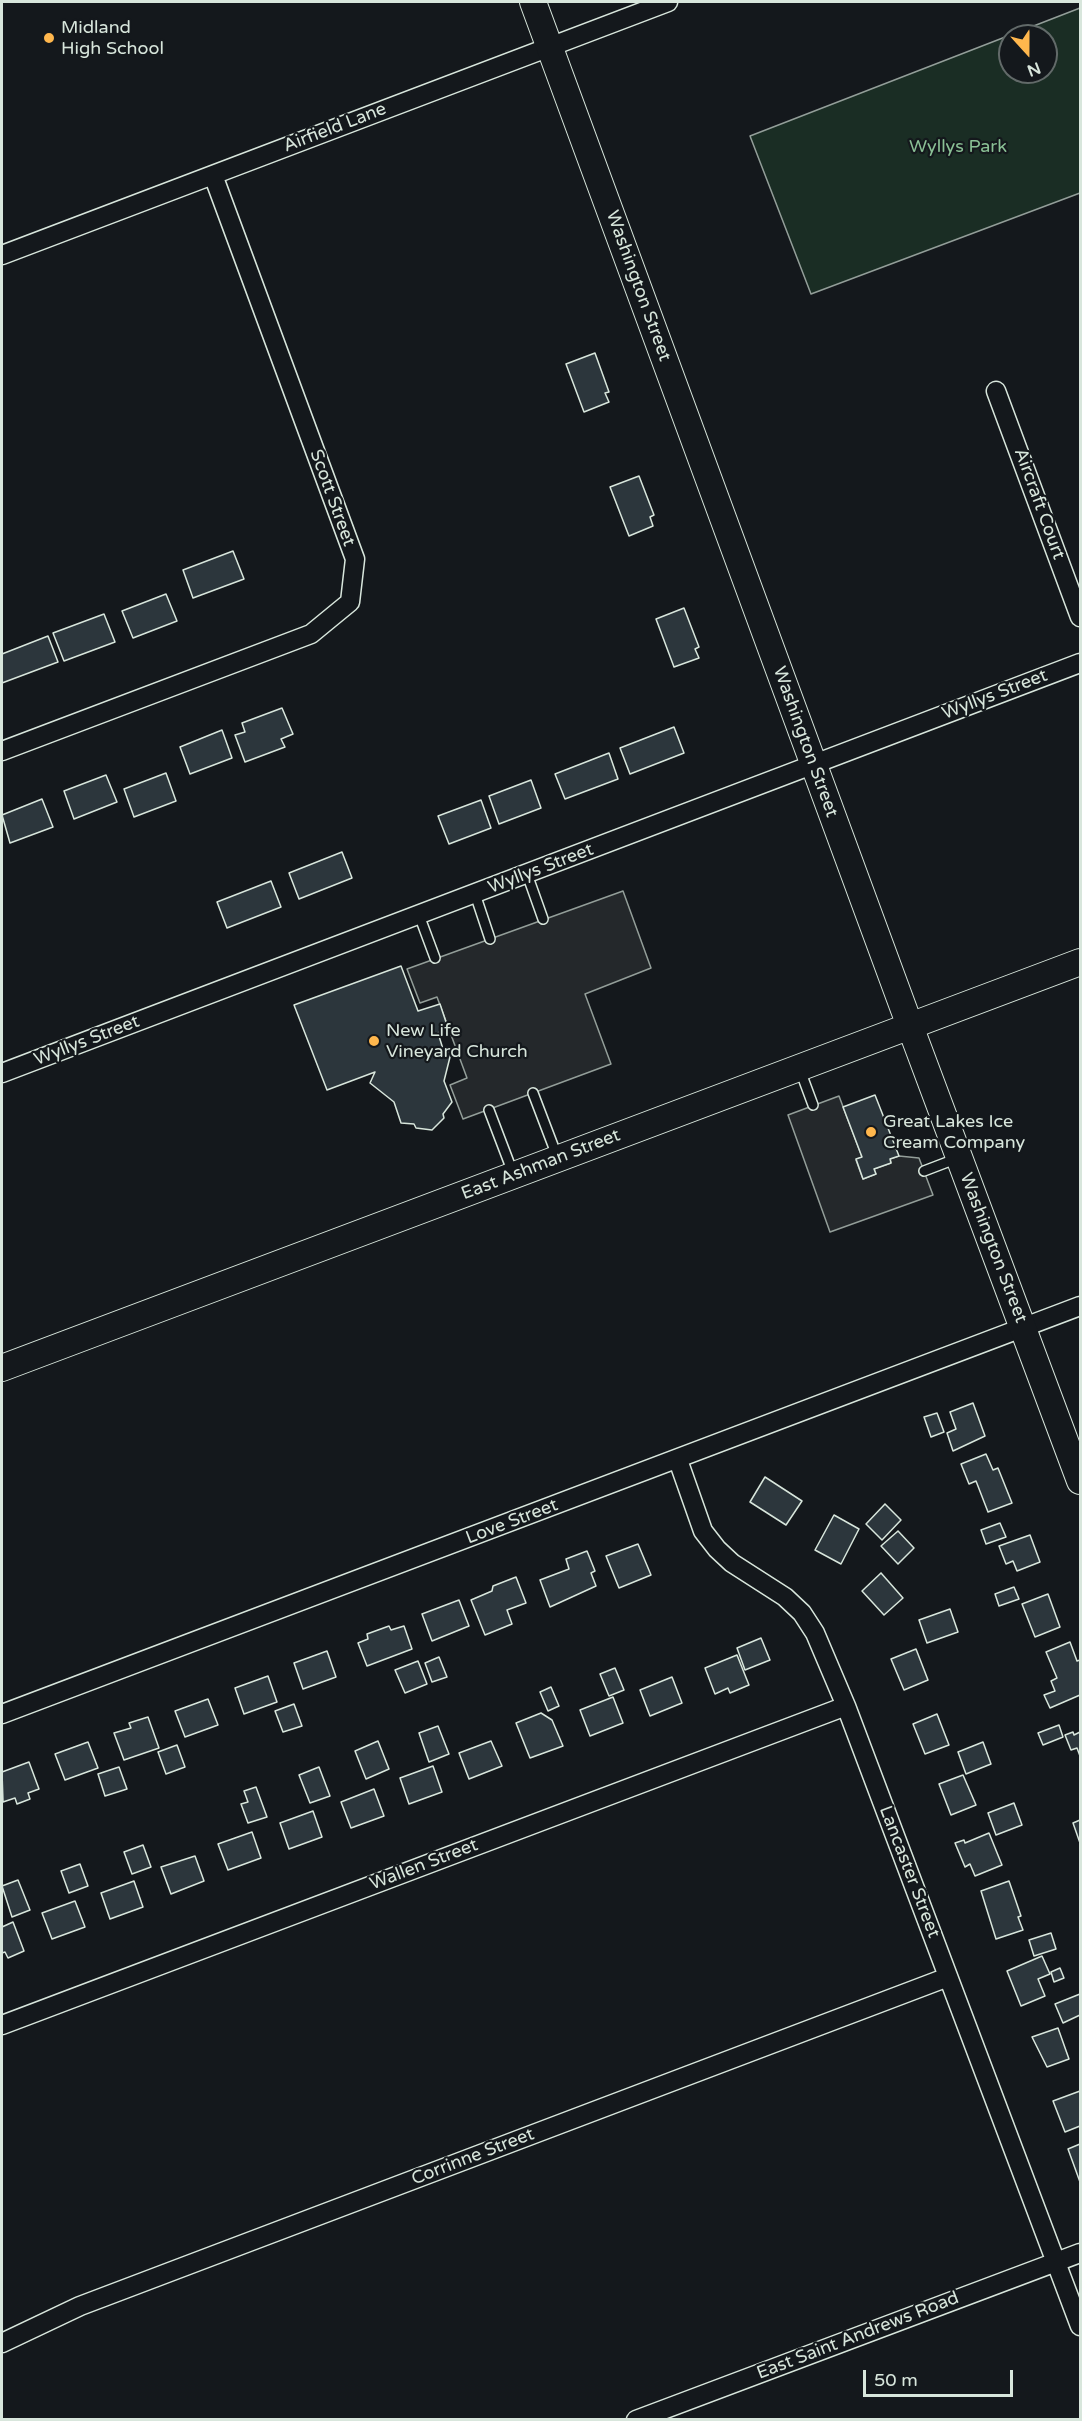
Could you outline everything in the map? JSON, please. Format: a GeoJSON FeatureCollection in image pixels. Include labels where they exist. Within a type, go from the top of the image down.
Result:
{"type":"FeatureCollection","features":[{"type":"Feature","properties":{"kind":"street","name":"Washington Street"},"geometry":{"type":"LineString","coordinates":[[533,2],[1080,1481]]}},
{"type":"Feature","properties":{"kind":"street","name":"Airfield Lane"},"geometry":{"type":"LineString","coordinates":[[2,255],[668,2]]}},
{"type":"Feature","properties":{"kind":"street","name":"Scott Street"},"geometry":{"type":"LineString","coordinates":[[2,751],[311,634],[350,602],[354,559],[213,175]]}},
{"type":"Feature","properties":{"kind":"street","name":"Aircraft Court"},"geometry":{"type":"LineString","coordinates":[[996,391],[1080,617]]}},
{"type":"Feature","properties":{"kind":"street","name":"Wyllys Street"},"geometry":{"type":"LineString","coordinates":[[2,1072],[1080,663]]}},
{"type":"Feature","properties":{"kind":"street","name":"East Ashman Street"},"geometry":{"type":"LineString","coordinates":[[2,1368],[1080,962]]}},
{"type":"Feature","properties":{"kind":"street","name":"Love Street"},"geometry":{"type":"LineString","coordinates":[[2,1714],[1080,1306]]}},
{"type":"Feature","properties":{"kind":"street","name":"Lancaster Street"},"geometry":{"type":"LineString","coordinates":[[678,1460],[703,1531],[732,1563],[785,1597],[802,1613],[815,1633],[846,1706],[1080,2326]]}},
{"type":"Feature","properties":{"kind":"street","name":"Wallen Street"},"geometry":{"type":"LineString","coordinates":[[2,2025],[846,1706]]}},
{"type":"Feature","properties":{"kind":"street","name":"Corrinne Street"},"geometry":{"type":"LineString","coordinates":[[2,2343],[80,2306],[948,1977]]}},
{"type":"Feature","properties":{"kind":"street","name":"East Saint Andrews Road"},"geometry":{"type":"LineString","coordinates":[[636,2420],[1080,2253]]}},
{"type":"Feature","properties":{"kind":"lane"},"geometry":{"type":"LineString","coordinates":[[527,874],[543,919]]}},
{"type":"Feature","properties":{"kind":"lane"},"geometry":{"type":"LineString","coordinates":[[475,894],[490,939]]}},
{"type":"Feature","properties":{"kind":"lane"},"geometry":{"type":"LineString","coordinates":[[419,915],[435,958]]}},
{"type":"Feature","properties":{"kind":"lane"},"geometry":{"type":"LineString","coordinates":[[799,1068],[813,1105]]}},
{"type":"Feature","properties":{"kind":"lane"},"geometry":{"type":"LineString","coordinates":[[533,1093],[558,1159]]}},
{"type":"Feature","properties":{"kind":"lane"},"geometry":{"type":"LineString","coordinates":[[489,1110],[514,1175]]}},
{"type":"Feature","properties":{"kind":"lane"},"geometry":{"type":"LineString","coordinates":[[924,1171],[959,1158]]}},
{"type":"Feature","properties":{"kind":"green space","name":"Wyllys Park"},"geometry":{"type":"Polygon","coordinates":[[[1080,8],[1080,193],[811,294],[750,136],[998,40],[998,84],[1058,84],[1058,24],[1039,24],[1080,8]]]}},
{"type":"Feature","properties":{"kind":"shaded area"},"geometry":{"type":"Polygon","coordinates":[[[623,891],[651,968],[585,994],[611,1064],[463,1119],[450,1085],[467,1078],[437,997],[420,1003],[407,969],[623,891]]]}},
{"type":"Feature","properties":{"kind":"shaded area"},"geometry":{"type":"Polygon","coordinates":[[[839,1096],[862,1157],[856,1160],[863,1179],[876,1174],[874,1169],[891,1163],[890,1159],[899,1156],[919,1158],[933,1195],[830,1232],[788,1115],[839,1096]]]}},
{"type":"Feature","properties":{"kind":"building"},"geometry":{"type":"Polygon","coordinates":[[[595,353],[609,392],[605,393],[609,402],[584,412],[566,364],[595,353]]]}},
{"type":"Feature","properties":{"kind":"building"},"geometry":{"type":"Polygon","coordinates":[[[639,476],[654,515],[650,517],[653,526],[629,536],[610,487],[639,476]]]}},
{"type":"Feature","properties":{"kind":"building"},"geometry":{"type":"Polygon","coordinates":[[[233,551],[244,579],[193,598],[183,570],[233,551]]]}},
{"type":"Feature","properties":{"kind":"building"},"geometry":{"type":"Polygon","coordinates":[[[166,594],[177,621],[133,638],[122,611],[166,594]]]}},
{"type":"Feature","properties":{"kind":"building"},"geometry":{"type":"Polygon","coordinates":[[[684,608],[699,647],[695,649],[699,658],[674,667],[656,619],[684,608]]]}},
{"type":"Feature","properties":{"kind":"building"},"geometry":{"type":"Polygon","coordinates":[[[104,614],[115,642],[64,661],[53,633],[104,614]]]}},
{"type":"Feature","properties":{"kind":"building"},"geometry":{"type":"Polygon","coordinates":[[[48,636],[58,662],[2,683],[2,654],[48,636]]]}},
{"type":"Feature","properties":{"kind":"building"},"geometry":{"type":"Polygon","coordinates":[[[282,708],[293,734],[281,739],[285,747],[245,762],[235,735],[245,732],[242,723],[282,708]]]}},
{"type":"Feature","properties":{"kind":"building"},"geometry":{"type":"Polygon","coordinates":[[[674,727],[684,753],[630,774],[620,748],[674,727]]]}},
{"type":"Feature","properties":{"kind":"building"},"geometry":{"type":"Polygon","coordinates":[[[222,730],[232,758],[190,774],[180,747],[222,730]]]}},
{"type":"Feature","properties":{"kind":"building"},"geometry":{"type":"Polygon","coordinates":[[[609,753],[618,779],[565,799],[555,774],[609,753]]]}},
{"type":"Feature","properties":{"kind":"building"},"geometry":{"type":"Polygon","coordinates":[[[166,773],[176,801],[134,817],[124,789],[166,773]]]}},
{"type":"Feature","properties":{"kind":"building"},"geometry":{"type":"Polygon","coordinates":[[[106,775],[117,802],[74,819],[64,791],[106,775]]]}},
{"type":"Feature","properties":{"kind":"building"},"geometry":{"type":"Polygon","coordinates":[[[531,780],[541,808],[499,824],[489,796],[531,780]]]}},
{"type":"Feature","properties":{"kind":"building"},"geometry":{"type":"Polygon","coordinates":[[[42,799],[53,827],[10,843],[2,815],[42,799]]]}},
{"type":"Feature","properties":{"kind":"building"},"geometry":{"type":"Polygon","coordinates":[[[481,800],[491,828],[449,844],[438,816],[481,800]]]}},
{"type":"Feature","properties":{"kind":"building"},"geometry":{"type":"Polygon","coordinates":[[[342,852],[352,878],[299,899],[289,873],[342,852]]]}},
{"type":"Feature","properties":{"kind":"building"},"geometry":{"type":"Polygon","coordinates":[[[271,881],[281,907],[227,928],[217,902],[271,881]]]}},
{"type":"Feature","properties":{"kind":"building","name":"New Life Vineyard Church"},"geometry":{"type":"Polygon","coordinates":[[[401,966],[418,1011],[440,1004],[448,1028],[438,1033],[443,1049],[451,1053],[444,1081],[452,1102],[443,1114],[444,1118],[432,1130],[416,1128],[414,1124],[401,1123],[394,1102],[370,1083],[375,1072],[327,1090],[294,1005],[401,966]]]}},
{"type":"Feature","properties":{"kind":"building","name":"Great Lakes Ice Cream Company"},"geometry":{"type":"Polygon","coordinates":[[[875,1095],[899,1156],[890,1159],[891,1163],[874,1169],[876,1174],[863,1179],[856,1159],[862,1157],[843,1107],[875,1095]]]}},
{"type":"Feature","properties":{"kind":"building"},"geometry":{"type":"Polygon","coordinates":[[[973,1403],[985,1436],[953,1451],[947,1433],[956,1429],[950,1412],[973,1403]]]}},
{"type":"Feature","properties":{"kind":"building"},"geometry":{"type":"Polygon","coordinates":[[[937,1413],[944,1432],[931,1437],[924,1417],[937,1413]]]}},
{"type":"Feature","properties":{"kind":"building"},"geometry":{"type":"Polygon","coordinates":[[[986,1454],[993,1470],[998,1468],[1012,1503],[988,1512],[976,1481],[969,1484],[961,1464],[986,1454]]]}},
{"type":"Feature","properties":{"kind":"building"},"geometry":{"type":"Polygon","coordinates":[[[765,1477],[802,1501],[786,1525],[750,1502],[765,1477]]]}},
{"type":"Feature","properties":{"kind":"building"},"geometry":{"type":"Polygon","coordinates":[[[885,1504],[901,1520],[882,1540],[866,1524],[885,1504]]]}},
{"type":"Feature","properties":{"kind":"building"},"geometry":{"type":"Polygon","coordinates":[[[834,1515],[859,1529],[841,1564],[815,1550],[834,1515]]]}},
{"type":"Feature","properties":{"kind":"building"},"geometry":{"type":"Polygon","coordinates":[[[1000,1523],[1006,1537],[986,1544],[981,1530],[1000,1523]]]}},
{"type":"Feature","properties":{"kind":"building"},"geometry":{"type":"Polygon","coordinates":[[[898,1531],[914,1548],[898,1564],[881,1546],[898,1531]]]}},
{"type":"Feature","properties":{"kind":"building"},"geometry":{"type":"Polygon","coordinates":[[[1030,1535],[1040,1562],[1017,1571],[1013,1561],[1006,1564],[999,1546],[1030,1535]]]}},
{"type":"Feature","properties":{"kind":"building"},"geometry":{"type":"Polygon","coordinates":[[[638,1544],[651,1575],[619,1588],[606,1556],[638,1544]]]}},
{"type":"Feature","properties":{"kind":"building"},"geometry":{"type":"Polygon","coordinates":[[[587,1551],[595,1571],[591,1573],[596,1586],[550,1607],[540,1580],[569,1569],[566,1559],[587,1551]]]}},
{"type":"Feature","properties":{"kind":"building"},"geometry":{"type":"Polygon","coordinates":[[[881,1573],[903,1598],[884,1615],[862,1591],[881,1573]]]}},
{"type":"Feature","properties":{"kind":"building"},"geometry":{"type":"Polygon","coordinates":[[[516,1577],[526,1603],[507,1610],[512,1624],[485,1635],[471,1600],[492,1591],[493,1586],[516,1577]]]}},
{"type":"Feature","properties":{"kind":"building"},"geometry":{"type":"Polygon","coordinates":[[[1014,1587],[1019,1599],[999,1606],[995,1594],[1014,1587]]]}},
{"type":"Feature","properties":{"kind":"building"},"geometry":{"type":"Polygon","coordinates":[[[1048,1594],[1060,1627],[1035,1637],[1022,1604],[1048,1594]]]}},
{"type":"Feature","properties":{"kind":"building"},"geometry":{"type":"Polygon","coordinates":[[[459,1600],[469,1626],[432,1641],[422,1614],[459,1600]]]}},
{"type":"Feature","properties":{"kind":"building"},"geometry":{"type":"Polygon","coordinates":[[[950,1609],[958,1632],[927,1643],[919,1620],[950,1609]]]}},
{"type":"Feature","properties":{"kind":"building"},"geometry":{"type":"Polygon","coordinates":[[[389,1626],[391,1630],[404,1626],[412,1649],[367,1666],[358,1643],[368,1639],[367,1634],[389,1626]]]}},
{"type":"Feature","properties":{"kind":"building"},"geometry":{"type":"Polygon","coordinates":[[[761,1638],[770,1660],[745,1670],[737,1648],[761,1638]]]}},
{"type":"Feature","properties":{"kind":"building"},"geometry":{"type":"Polygon","coordinates":[[[1070,1642],[1077,1661],[1080,1660],[1080,1695],[1050,1708],[1044,1695],[1055,1691],[1051,1681],[1057,1678],[1046,1652],[1070,1642]]]}},
{"type":"Feature","properties":{"kind":"building"},"geometry":{"type":"Polygon","coordinates":[[[916,1649],[928,1680],[904,1690],[891,1659],[916,1649]]]}},
{"type":"Feature","properties":{"kind":"building"},"geometry":{"type":"Polygon","coordinates":[[[327,1651],[336,1677],[303,1689],[294,1663],[327,1651]]]}},
{"type":"Feature","properties":{"kind":"building"},"geometry":{"type":"Polygon","coordinates":[[[737,1655],[749,1685],[730,1693],[728,1688],[715,1694],[705,1668],[737,1655]]]}},
{"type":"Feature","properties":{"kind":"building"},"geometry":{"type":"Polygon","coordinates":[[[439,1657],[447,1677],[432,1682],[425,1663],[439,1657]]]}},
{"type":"Feature","properties":{"kind":"building"},"geometry":{"type":"Polygon","coordinates":[[[418,1661],[427,1684],[405,1693],[395,1670],[418,1661]]]}},
{"type":"Feature","properties":{"kind":"building"},"geometry":{"type":"Polygon","coordinates":[[[615,1668],[624,1690],[609,1696],[600,1674],[615,1668]]]}},
{"type":"Feature","properties":{"kind":"building"},"geometry":{"type":"Polygon","coordinates":[[[268,1676],[277,1702],[244,1714],[235,1688],[268,1676]]]}},
{"type":"Feature","properties":{"kind":"building"},"geometry":{"type":"Polygon","coordinates":[[[672,1677],[682,1703],[650,1716],[640,1690],[672,1677]]]}},
{"type":"Feature","properties":{"kind":"building"},"geometry":{"type":"Polygon","coordinates":[[[551,1687],[559,1706],[548,1711],[540,1692],[551,1687]]]}},
{"type":"Feature","properties":{"kind":"building"},"geometry":{"type":"Polygon","coordinates":[[[613,1697],[623,1723],[590,1736],[580,1710],[613,1697]]]}},
{"type":"Feature","properties":{"kind":"building"},"geometry":{"type":"Polygon","coordinates":[[[208,1699],[218,1725],[185,1737],[175,1711],[208,1699]]]}},
{"type":"Feature","properties":{"kind":"building"},"geometry":{"type":"Polygon","coordinates":[[[294,1704],[302,1726],[283,1732],[275,1711],[294,1704]]]}},
{"type":"Feature","properties":{"kind":"building"},"geometry":{"type":"Polygon","coordinates":[[[541,1713],[552,1720],[563,1746],[530,1758],[516,1723],[541,1713]]]}},
{"type":"Feature","properties":{"kind":"building"},"geometry":{"type":"Polygon","coordinates":[[[937,1714],[949,1745],[925,1754],[913,1724],[937,1714]]]}},
{"type":"Feature","properties":{"kind":"building"},"geometry":{"type":"Polygon","coordinates":[[[148,1717],[159,1748],[124,1760],[114,1733],[131,1728],[129,1723],[148,1717]]]}},
{"type":"Feature","properties":{"kind":"building"},"geometry":{"type":"Polygon","coordinates":[[[1059,1725],[1063,1737],[1043,1745],[1038,1733],[1059,1725]]]}},
{"type":"Feature","properties":{"kind":"building"},"geometry":{"type":"Polygon","coordinates":[[[438,1726],[449,1754],[429,1762],[419,1733],[438,1726]]]}},
{"type":"Feature","properties":{"kind":"building"},"geometry":{"type":"Polygon","coordinates":[[[1073,1732],[1074,1735],[1080,1732],[1080,1756],[1077,1748],[1071,1750],[1065,1735],[1073,1732]]]}},
{"type":"Feature","properties":{"kind":"building"},"geometry":{"type":"Polygon","coordinates":[[[378,1741],[389,1769],[366,1779],[355,1751],[378,1741]]]}},
{"type":"Feature","properties":{"kind":"building"},"geometry":{"type":"Polygon","coordinates":[[[491,1741],[502,1766],[469,1779],[459,1753],[491,1741]]]}},
{"type":"Feature","properties":{"kind":"building"},"geometry":{"type":"Polygon","coordinates":[[[88,1742],[98,1768],[65,1780],[55,1754],[88,1742]]]}},
{"type":"Feature","properties":{"kind":"building"},"geometry":{"type":"Polygon","coordinates":[[[983,1742],[991,1764],[966,1774],[958,1752],[983,1742]]]}},
{"type":"Feature","properties":{"kind":"building"},"geometry":{"type":"Polygon","coordinates":[[[177,1745],[185,1767],[166,1774],[158,1752],[177,1745]]]}},
{"type":"Feature","properties":{"kind":"building"},"geometry":{"type":"Polygon","coordinates":[[[29,1762],[39,1789],[28,1793],[30,1799],[17,1804],[15,1798],[3,1802],[2,1772],[29,1762]]]}},
{"type":"Feature","properties":{"kind":"building"},"geometry":{"type":"Polygon","coordinates":[[[433,1766],[442,1792],[409,1804],[400,1778],[433,1766]]]}},
{"type":"Feature","properties":{"kind":"building"},"geometry":{"type":"Polygon","coordinates":[[[119,1767],[127,1789],[105,1796],[98,1774],[119,1767]]]}},
{"type":"Feature","properties":{"kind":"building"},"geometry":{"type":"Polygon","coordinates":[[[319,1767],[330,1796],[310,1803],[299,1775],[319,1767]]]}},
{"type":"Feature","properties":{"kind":"building"},"geometry":{"type":"Polygon","coordinates":[[[963,1775],[976,1805],[951,1815],[939,1784],[963,1775]]]}},
{"type":"Feature","properties":{"kind":"building"},"geometry":{"type":"Polygon","coordinates":[[[256,1787],[267,1817],[248,1823],[241,1804],[248,1802],[244,1791],[256,1787]]]}},
{"type":"Feature","properties":{"kind":"building"},"geometry":{"type":"Polygon","coordinates":[[[374,1789],[384,1816],[351,1828],[341,1802],[374,1789]]]}},
{"type":"Feature","properties":{"kind":"building"},"geometry":{"type":"Polygon","coordinates":[[[1014,1803],[1022,1825],[996,1835],[988,1813],[1014,1803]]]}},
{"type":"Feature","properties":{"kind":"building"},"geometry":{"type":"Polygon","coordinates":[[[313,1811],[322,1837],[289,1849],[280,1823],[313,1811]]]}},
{"type":"Feature","properties":{"kind":"building"},"geometry":{"type":"Polygon","coordinates":[[[1080,1820],[1080,1843],[1073,1823],[1080,1820]]]}},
{"type":"Feature","properties":{"kind":"building"},"geometry":{"type":"Polygon","coordinates":[[[252,1832],[261,1858],[228,1870],[218,1844],[252,1832]]]}},
{"type":"Feature","properties":{"kind":"building"},"geometry":{"type":"Polygon","coordinates":[[[989,1833],[1002,1865],[975,1876],[970,1864],[965,1867],[955,1843],[964,1840],[965,1843],[989,1833]]]}},
{"type":"Feature","properties":{"kind":"building"},"geometry":{"type":"Polygon","coordinates":[[[143,1845],[151,1867],[132,1874],[124,1852],[143,1845]]]}},
{"type":"Feature","properties":{"kind":"building"},"geometry":{"type":"Polygon","coordinates":[[[195,1856],[204,1881],[171,1894],[161,1867],[195,1856]]]}},
{"type":"Feature","properties":{"kind":"building"},"geometry":{"type":"Polygon","coordinates":[[[80,1864],[88,1886],[69,1893],[61,1871],[80,1864]]]}},
{"type":"Feature","properties":{"kind":"building"},"geometry":{"type":"Polygon","coordinates":[[[18,1880],[30,1910],[12,1917],[2,1886],[18,1880]]]}},
{"type":"Feature","properties":{"kind":"building"},"geometry":{"type":"Polygon","coordinates":[[[134,1881],[143,1907],[110,1919],[101,1893],[134,1881]]]}},
{"type":"Feature","properties":{"kind":"building"},"geometry":{"type":"Polygon","coordinates":[[[1009,1881],[1021,1916],[1018,1917],[1023,1930],[996,1939],[981,1891],[1009,1881]]]}},
{"type":"Feature","properties":{"kind":"building"},"geometry":{"type":"Polygon","coordinates":[[[75,1901],[85,1927],[52,1939],[42,1913],[75,1901]]]}},
{"type":"Feature","properties":{"kind":"building"},"geometry":{"type":"Polygon","coordinates":[[[13,1922],[24,1951],[8,1958],[5,1952],[2,1953],[2,1927],[13,1922]]]}},
{"type":"Feature","properties":{"kind":"building"},"geometry":{"type":"Polygon","coordinates":[[[1051,1933],[1056,1949],[1034,1956],[1029,1940],[1051,1933]]]}},
{"type":"Feature","properties":{"kind":"building"},"geometry":{"type":"Polygon","coordinates":[[[1042,1956],[1050,1974],[1038,1979],[1045,1996],[1021,2006],[1007,1971],[1042,1956]]]}},
{"type":"Feature","properties":{"kind":"building"},"geometry":{"type":"Polygon","coordinates":[[[1060,1968],[1064,1978],[1054,1982],[1051,1972],[1060,1968]]]}},
{"type":"Feature","properties":{"kind":"building"},"geometry":{"type":"Polygon","coordinates":[[[1080,1994],[1080,2015],[1063,2023],[1055,2004],[1080,1994]]]}},
{"type":"Feature","properties":{"kind":"building"},"geometry":{"type":"Polygon","coordinates":[[[1058,2028],[1069,2059],[1047,2067],[1032,2037],[1058,2028]]]}},
{"type":"Feature","properties":{"kind":"building"},"geometry":{"type":"Polygon","coordinates":[[[1080,2091],[1080,2126],[1065,2132],[1053,2101],[1080,2091]]]}},
{"type":"Feature","properties":{"kind":"building"},"geometry":{"type":"Polygon","coordinates":[[[1080,2144],[1080,2182],[1068,2149],[1080,2144]]]}},
{"type":"Feature","properties":{"kind":"place","name":"Midland High School"},"geometry":{"type":"Point","coordinates":[49,38]}},
{"type":"Feature","properties":{"kind":"place","name":"New Life Vineyard Church"},"geometry":{"type":"Point","coordinates":[374,1041]}},
{"type":"Feature","properties":{"kind":"place","name":"Great Lakes Ice Cream Company"},"geometry":{"type":"Point","coordinates":[871,1132]}}]}
